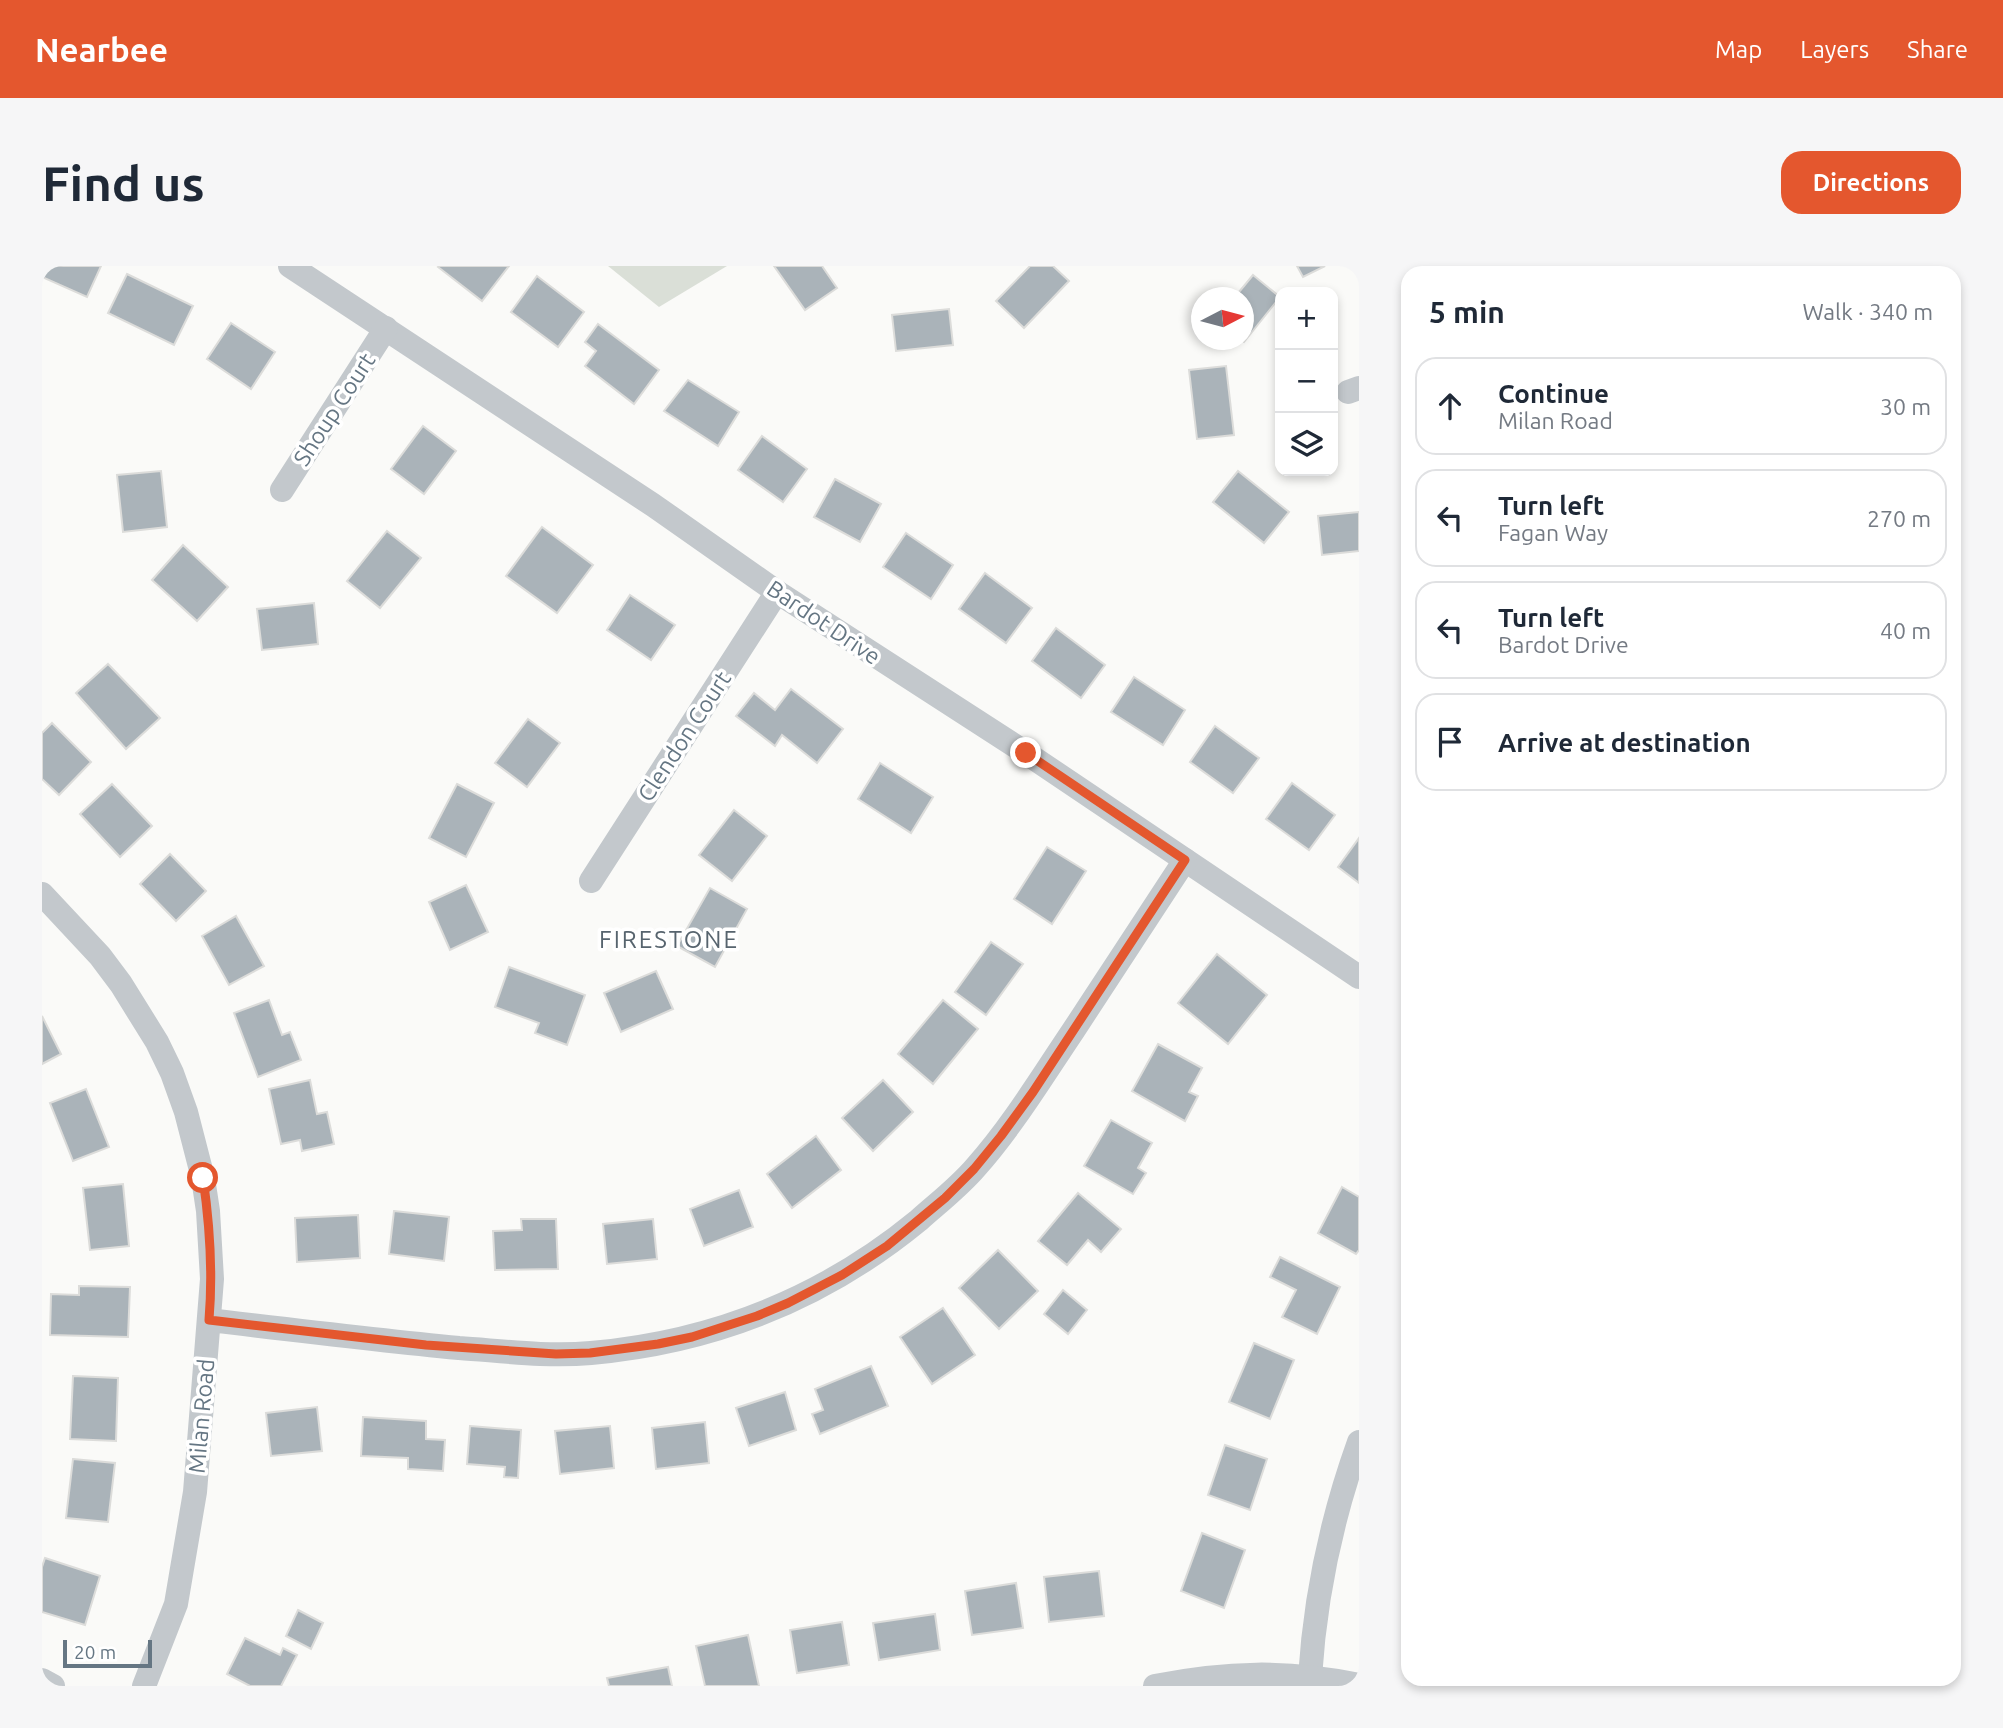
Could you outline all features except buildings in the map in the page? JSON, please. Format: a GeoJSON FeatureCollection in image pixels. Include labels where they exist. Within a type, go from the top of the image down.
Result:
{"type":"FeatureCollection","features":[{"type":"Feature","properties":{"kind":"street","name":"Bardot Drive"},"geometry":{"type":"LineString","coordinates":[[290,266],[1359,977]]}},
{"type":"Feature","properties":{"kind":"street","name":"Shoup Court"},"geometry":{"type":"LineString","coordinates":[[282,490],[386,328]]}},
{"type":"Feature","properties":{"kind":"street","name":"Clendon Court"},"geometry":{"type":"LineString","coordinates":[[591,881],[777,592]]}},
{"type":"Feature","properties":{"kind":"street"},"geometry":{"type":"LineString","coordinates":[[209,1320],[426,1345],[567,1354],[658,1344],[692,1337],[788,1303],[842,1275],[887,1246],[945,1198],[974,1169],[1033,1092],[1185,860]]}},
{"type":"Feature","properties":{"kind":"street","name":"Milan Road"},"geometry":{"type":"LineString","coordinates":[[42,894],[78,930],[121,984],[157,1042],[187,1112],[208,1211],[212,1279],[195,1492],[176,1604],[144,1686]]}},
{"type":"Feature","properties":{"kind":"street"},"geometry":{"type":"LineString","coordinates":[[1310,1677],[1312,1642],[1333,1525],[1359,1442]]}},
{"type":"Feature","properties":{"kind":"street"},"geometry":{"type":"LineString","coordinates":[[1155,1686],[1198,1678],[1251,1674],[1310,1677],[1359,1685]]}},
{"type":"Feature","properties":{"kind":"street"},"geometry":{"type":"LineString","coordinates":[[42,1680],[53,1686]]}},
{"type":"Feature","properties":{"kind":"shaded area"},"geometry":{"type":"Polygon","coordinates":[[[608,266],[727,266],[659,307],[608,266]]]}},
{"type":"Feature","properties":{"kind":"district","name":"FIRESTONE"},"geometry":{"type":"Point","coordinates":[669,939]}},
{"type":"Feature","properties":{"kind":"route"},"geometry":{"type":"LineString","coordinates":[[203,1178],[212,1279],[209,1320],[426,1345],[556,1354],[590,1353],[692,1337],[788,1303],[842,1275],[887,1246],[945,1198],[974,1169],[1033,1092],[1185,860],[1026,753]]}}]}
